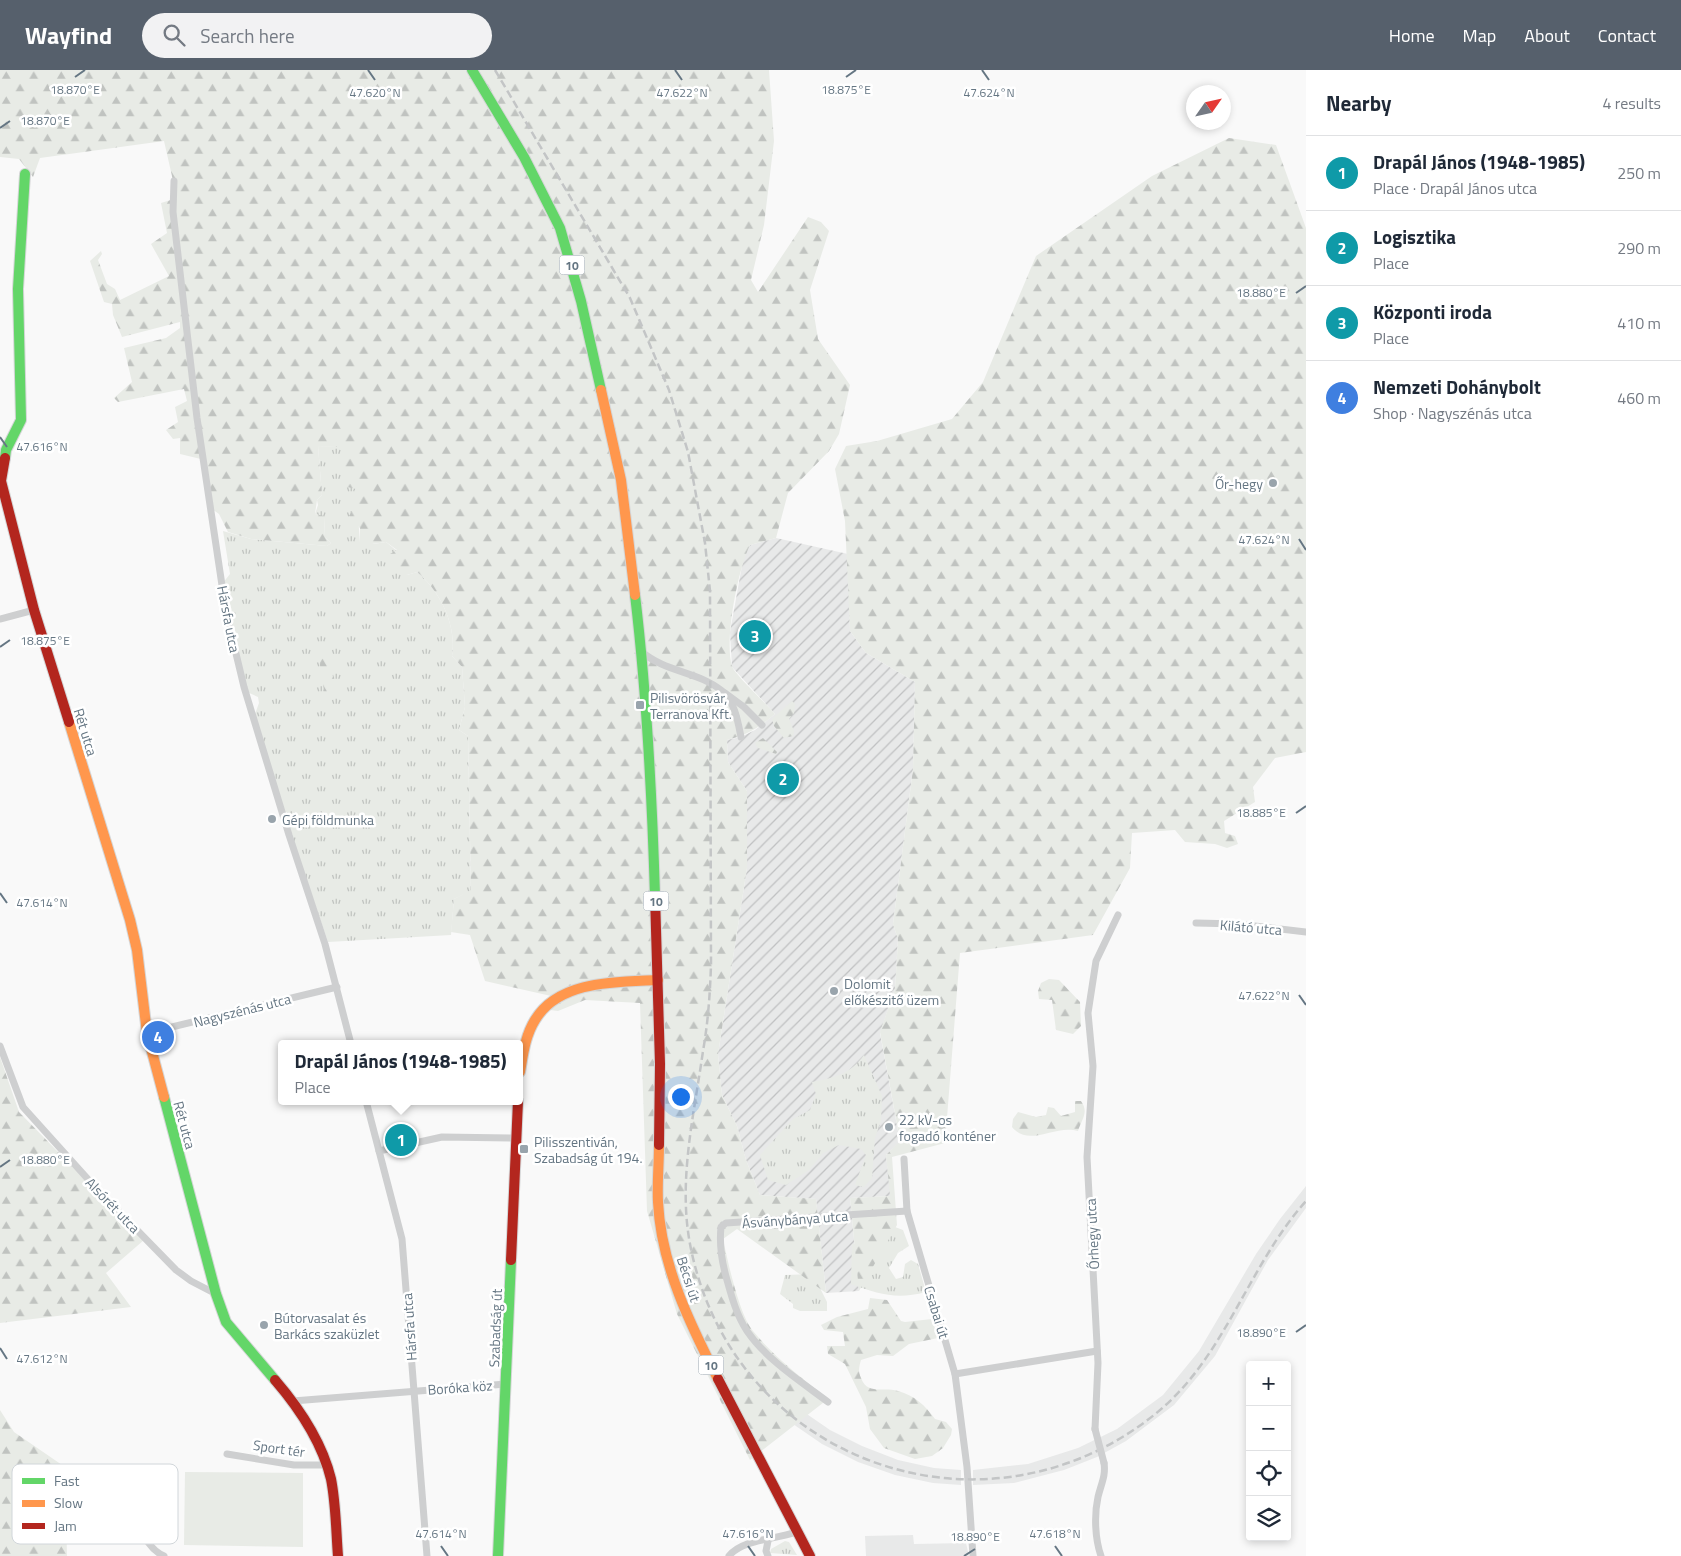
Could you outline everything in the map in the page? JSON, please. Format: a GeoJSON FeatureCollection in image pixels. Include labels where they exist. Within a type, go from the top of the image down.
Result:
{"type":"FeatureCollection","features":[{"type":"Feature","properties":{"kind":"main road","name":"10"},"geometry":{"type":"LineString","coordinates":[[472,70],[543,192],[560,228],[572,263],[621,480],[632,558],[644,676],[654,821],[658,980]]}},
{"type":"Feature","properties":{"kind":"main road","name":"Rét utca"},"geometry":{"type":"LineString","coordinates":[[25,174],[18,289],[21,420],[6,450],[1,481],[34,610],[130,920],[137,950],[147,1033],[216,1294],[226,1322],[293,1401],[319,1444]]}},
{"type":"Feature","properties":{"kind":"main road"},"geometry":{"type":"LineString","coordinates":[[523,1047],[527,1033],[536,1017],[546,1004],[559,996],[594,985],[658,980]]}},
{"type":"Feature","properties":{"kind":"main road","name":"Bécsi út"},"geometry":{"type":"LineString","coordinates":[[658,980],[660,1105],[657,1175],[660,1219],[668,1258],[681,1300],[696,1336],[810,1556]]}},
{"type":"Feature","properties":{"kind":"main road","name":"Szabadság út"},"geometry":{"type":"LineString","coordinates":[[498,1556],[518,1105]]}},
{"type":"Feature","properties":{"kind":"main road","name":"Sport tér"},"geometry":{"type":"LineString","coordinates":[[319,1444],[327,1465],[334,1496],[338,1556]]}},
{"type":"Feature","properties":{"kind":"street","name":"Hársfa utca"},"geometry":{"type":"LineString","coordinates":[[174,181],[174,212],[197,418],[226,612],[244,687],[337,987],[350,1040]]}},
{"type":"Feature","properties":{"kind":"street"},"geometry":{"type":"LineString","coordinates":[[0,620],[34,610]]}},
{"type":"Feature","properties":{"kind":"street"},"geometry":{"type":"LineString","coordinates":[[642,651],[662,665],[723,691],[744,707],[762,725]]}},
{"type":"Feature","properties":{"kind":"street"},"geometry":{"type":"LineString","coordinates":[[644,676],[653,666],[662,665]]}},
{"type":"Feature","properties":{"kind":"street"},"geometry":{"type":"LineString","coordinates":[[723,691],[736,714],[741,737]]}},
{"type":"Feature","properties":{"kind":"street","name":"Őrhegy utca"},"geometry":{"type":"LineString","coordinates":[[1101,1556],[1097,1540],[1097,1511],[1098,1498],[1106,1472],[1094,1430],[1097,1351],[1087,1157],[1093,1066],[1088,1013],[1096,961],[1118,915]]}},
{"type":"Feature","properties":{"kind":"street","name":"Kilátó utca"},"geometry":{"type":"LineString","coordinates":[[1196,923],[1238,924],[1306,932]]}},
{"type":"Feature","properties":{"kind":"street","name":"Nagyszénás utca"},"geometry":{"type":"LineString","coordinates":[[147,1033],[337,987]]}},
{"type":"Feature","properties":{"kind":"street","name":"Alsórét utca"},"geometry":{"type":"LineString","coordinates":[[0,1046],[23,1107],[95,1187],[176,1270],[191,1281],[216,1294]]}},
{"type":"Feature","properties":{"kind":"street","name":"Hársfa utca"},"geometry":{"type":"LineString","coordinates":[[367,1105],[402,1239],[427,1556]]}},
{"type":"Feature","properties":{"kind":"street"},"geometry":{"type":"LineString","coordinates":[[379,1151],[442,1137],[516,1138]]}},
{"type":"Feature","properties":{"kind":"street","name":"Csabai út"},"geometry":{"type":"LineString","coordinates":[[904,1159],[907,1211],[955,1374],[967,1467],[974,1556]]}},
{"type":"Feature","properties":{"kind":"street","name":"Ásványbánya utca"},"geometry":{"type":"LineString","coordinates":[[828,1402],[783,1367],[746,1330],[737,1311],[726,1275],[719,1243],[721,1227],[726,1223],[907,1211]]}},
{"type":"Feature","properties":{"kind":"street"},"geometry":{"type":"LineString","coordinates":[[955,1374],[1097,1351]]}},
{"type":"Feature","properties":{"kind":"street","name":"Boróka köz"},"geometry":{"type":"LineString","coordinates":[[293,1401],[506,1384]]}},
{"type":"Feature","properties":{"kind":"street","name":"Sport tér"},"geometry":{"type":"LineString","coordinates":[[227,1454],[305,1466],[327,1465]]}},
{"type":"Feature","properties":{"kind":"street"},"geometry":{"type":"LineString","coordinates":[[729,1556],[745,1544],[768,1541],[796,1532]]}},
{"type":"Feature","properties":{"kind":"street"},"geometry":{"type":"LineString","coordinates":[[768,1541],[766,1551],[768,1556]]}},
{"type":"Feature","properties":{"kind":"street"},"geometry":{"type":"LineString","coordinates":[[148,1544],[164,1556]]}},
{"type":"Feature","properties":{"kind":"shaded area"},"geometry":{"type":"Polygon","coordinates":[[[776,538],[848,554],[850,631],[866,653],[915,682],[913,769],[893,924],[898,939],[895,989],[880,1033],[900,1142],[886,1155],[891,1196],[850,1198],[859,1291],[826,1293],[816,1199],[760,1195],[746,1160],[737,1126],[722,1095],[718,1054],[747,868],[747,791],[728,762],[727,740],[741,737],[755,730],[775,714],[732,667],[730,632],[743,560],[750,545],[776,538]]]}},
{"type":"Feature","properties":{"kind":"shaded area"},"geometry":{"type":"Polygon","coordinates":[[[1306,1186],[1306,1208],[1268,1260],[1215,1356],[1174,1405],[1126,1441],[1097,1457],[1064,1470],[1014,1483],[973,1485],[973,1470],[1028,1464],[1078,1448],[1117,1429],[1163,1395],[1199,1351],[1256,1254],[1306,1186]]]}},
{"type":"Feature","properties":{"kind":"shaded area"},"geometry":{"type":"Polygon","coordinates":[[[711,1282],[801,1410],[830,1430],[862,1446],[898,1460],[934,1468],[961,1470],[961,1485],[933,1483],[895,1475],[858,1462],[822,1444],[793,1424],[715,1328],[711,1282]]]}},
{"type":"Feature","properties":{"kind":"shaded area"},"geometry":{"type":"Polygon","coordinates":[[[913,1535],[914,1544],[966,1543],[969,1556],[866,1556],[865,1536],[913,1535]]]}},
{"type":"Feature","properties":{"kind":"green space"},"geometry":{"type":"Polygon","coordinates":[[[0,70],[769,70],[774,141],[764,225],[751,280],[758,292],[808,217],[821,222],[829,231],[810,290],[818,339],[850,385],[839,434],[829,451],[788,493],[776,538],[750,545],[741,570],[731,623],[730,654],[732,666],[775,714],[752,730],[727,740],[728,762],[747,791],[747,868],[718,1054],[722,1095],[737,1126],[746,1160],[760,1195],[816,1199],[826,1293],[737,1229],[723,1239],[743,1313],[753,1331],[779,1358],[828,1399],[750,1460],[677,1314],[647,1211],[640,1003],[585,1000],[558,1011],[550,1010],[560,998],[485,981],[470,935],[451,932],[454,899],[471,890],[468,736],[459,730],[465,707],[462,667],[452,656],[452,632],[440,599],[417,572],[407,575],[396,572],[390,554],[397,550],[386,542],[372,544],[365,536],[360,543],[360,528],[349,516],[357,503],[347,498],[356,489],[343,486],[341,477],[346,473],[342,454],[355,448],[318,446],[322,495],[317,500],[315,514],[324,516],[325,537],[331,543],[327,546],[251,539],[228,532],[219,514],[212,509],[206,484],[209,477],[205,460],[180,454],[180,438],[173,439],[166,430],[178,422],[175,407],[187,401],[184,389],[118,402],[114,398],[132,382],[124,348],[166,338],[180,328],[180,322],[122,337],[113,315],[112,304],[104,302],[90,261],[101,251],[102,254],[98,260],[107,284],[115,289],[120,300],[169,276],[151,244],[167,233],[161,203],[177,198],[164,141],[40,158],[33,177],[19,159],[0,157],[0,70]]]}},
{"type":"Feature","properties":{"kind":"green space"},"geometry":{"type":"Polygon","coordinates":[[[1229,138],[1276,145],[1306,228],[1306,752],[1275,758],[1253,787],[1255,802],[1224,821],[1225,833],[1235,836],[1238,844],[1227,848],[1215,844],[1185,842],[1175,830],[1132,833],[1130,868],[1093,935],[960,953],[945,1143],[892,1157],[897,1225],[859,1291],[850,1198],[890,1196],[886,1155],[900,1141],[880,1032],[895,989],[898,939],[893,924],[913,769],[915,682],[866,653],[850,631],[845,521],[835,469],[846,446],[877,441],[952,419],[983,382],[1036,256],[1152,176],[1229,138]]]}},
{"type":"Feature","properties":{"kind":"green space"},"geometry":{"type":"Polygon","coordinates":[[[318,446],[356,447],[360,542],[365,535],[373,544],[386,542],[397,551],[407,575],[417,572],[433,589],[440,599],[449,621],[452,632],[452,656],[462,667],[465,707],[459,730],[468,736],[471,891],[454,899],[451,935],[328,942],[281,805],[255,714],[259,703],[258,697],[247,692],[222,584],[230,574],[223,531],[251,539],[327,546],[331,543],[325,537],[324,517],[315,514],[318,505],[317,500],[322,495],[318,446]]]}},
{"type":"Feature","properties":{"kind":"green space"},"geometry":{"type":"Polygon","coordinates":[[[330,649],[334,688],[330,695],[325,697],[318,652],[330,649]]]}},
{"type":"Feature","properties":{"kind":"green space"},"geometry":{"type":"Polygon","coordinates":[[[792,701],[795,704],[794,713],[789,719],[794,731],[793,736],[784,738],[774,726],[772,719],[792,701]]]}},
{"type":"Feature","properties":{"kind":"green space"},"geometry":{"type":"Polygon","coordinates":[[[763,738],[777,752],[776,754],[758,748],[755,743],[763,738]]]}},
{"type":"Feature","properties":{"kind":"green space"},"geometry":{"type":"Polygon","coordinates":[[[1049,979],[1059,980],[1080,1002],[1081,1026],[1073,1034],[1056,1030],[1052,1000],[1039,999],[1038,991],[1041,983],[1049,979]]]}},
{"type":"Feature","properties":{"kind":"green space"},"geometry":{"type":"Polygon","coordinates":[[[864,1055],[882,1096],[881,1121],[875,1138],[872,1178],[864,1187],[855,1185],[866,1155],[861,1149],[839,1145],[823,1153],[809,1170],[786,1185],[768,1180],[760,1155],[793,1119],[810,1110],[816,1094],[812,1082],[827,1079],[847,1071],[864,1055]]]}},
{"type":"Feature","properties":{"kind":"green space"},"geometry":{"type":"Polygon","coordinates":[[[0,1057],[19,1112],[144,1240],[106,1273],[131,1307],[0,1323],[0,1057]]]}},
{"type":"Feature","properties":{"kind":"green space"},"geometry":{"type":"Polygon","coordinates":[[[1075,1101],[1081,1101],[1085,1112],[1078,1131],[1060,1130],[1026,1136],[1012,1127],[1013,1119],[1018,1112],[1036,1117],[1046,1115],[1048,1107],[1054,1108],[1061,1116],[1075,1112],[1075,1101]]]}},
{"type":"Feature","properties":{"kind":"green space"},"geometry":{"type":"Polygon","coordinates":[[[895,1227],[903,1230],[909,1246],[898,1253],[889,1268],[896,1279],[903,1277],[905,1264],[911,1260],[918,1264],[926,1292],[896,1296],[870,1291],[851,1284],[852,1244],[868,1242],[895,1227]]]}},
{"type":"Feature","properties":{"kind":"green space"},"geometry":{"type":"Polygon","coordinates":[[[813,1274],[827,1302],[827,1311],[800,1311],[793,1308],[793,1304],[780,1294],[785,1275],[813,1274]]]}},
{"type":"Feature","properties":{"kind":"green space"},"geometry":{"type":"Polygon","coordinates":[[[870,1298],[887,1300],[901,1321],[932,1319],[938,1338],[909,1344],[893,1356],[877,1355],[861,1360],[859,1373],[864,1384],[868,1387],[898,1391],[915,1398],[935,1419],[946,1422],[952,1429],[951,1435],[943,1448],[932,1456],[915,1459],[884,1448],[870,1429],[866,1407],[845,1364],[828,1354],[827,1346],[845,1346],[843,1332],[824,1330],[821,1325],[837,1317],[868,1309],[870,1298]]]}},
{"type":"Feature","properties":{"kind":"green space"},"geometry":{"type":"Polygon","coordinates":[[[0,1410],[14,1432],[61,1464],[12,1464],[12,1544],[67,1544],[67,1556],[0,1556],[0,1410]]]}},
{"type":"Feature","properties":{"kind":"green space"},"geometry":{"type":"Polygon","coordinates":[[[185,1472],[303,1473],[303,1547],[184,1545],[185,1472]]]}},
{"type":"Feature","properties":{"kind":"green space"},"geometry":{"type":"Polygon","coordinates":[[[785,1541],[789,1542],[797,1555],[770,1553],[771,1549],[785,1541]]]}},
{"type":"Feature","properties":{"kind":"railway"},"geometry":{"type":"LineString","coordinates":[[495,70],[630,298],[669,390],[688,452],[705,543],[710,591],[711,965],[706,1030],[686,1172],[687,1220],[690,1244],[715,1319],[756,1381],[810,1429],[873,1462],[943,1478],[1015,1476],[1087,1456],[1154,1415],[1178,1392],[1218,1340],[1267,1254],[1285,1227],[1306,1201]]}},
{"type":"Feature","properties":{"kind":"traffic: fast"},"geometry":{"type":"LineString","coordinates":[[472,70],[524,157],[560,228],[581,301],[601,390]]}},
{"type":"Feature","properties":{"kind":"traffic: fast"},"geometry":{"type":"LineString","coordinates":[[5,458],[6,450],[21,420],[18,289],[25,174]]}},
{"type":"Feature","properties":{"kind":"traffic: fast"},"geometry":{"type":"LineString","coordinates":[[635,595],[648,745],[655,896]]}},
{"type":"Feature","properties":{"kind":"traffic: fast"},"geometry":{"type":"LineString","coordinates":[[164,1097],[216,1294],[226,1322],[275,1380]]}},
{"type":"Feature","properties":{"kind":"traffic: fast"},"geometry":{"type":"LineString","coordinates":[[498,1556],[511,1260]]}},
{"type":"Feature","properties":{"kind":"traffic: slow"},"geometry":{"type":"LineString","coordinates":[[601,390],[621,480],[635,595]]}},
{"type":"Feature","properties":{"kind":"traffic: slow"},"geometry":{"type":"LineString","coordinates":[[69,722],[130,920],[137,950],[147,1033],[164,1097]]}},
{"type":"Feature","properties":{"kind":"traffic: slow"},"geometry":{"type":"LineString","coordinates":[[523,1056],[529,1032],[535,1020],[545,1007],[559,997],[574,990],[607,983],[658,980]]}},
{"type":"Feature","properties":{"kind":"traffic: slow"},"geometry":{"type":"LineString","coordinates":[[659,1145],[658,1202],[665,1248],[679,1294],[697,1337],[718,1379]]}},
{"type":"Feature","properties":{"kind":"traffic: jam"},"geometry":{"type":"LineString","coordinates":[[5,458],[1,481],[34,610],[69,722]]}},
{"type":"Feature","properties":{"kind":"traffic: jam"},"geometry":{"type":"LineString","coordinates":[[655,896],[660,1064],[659,1145]]}},
{"type":"Feature","properties":{"kind":"traffic: jam"},"geometry":{"type":"LineString","coordinates":[[511,1260],[518,1105]]}},
{"type":"Feature","properties":{"kind":"traffic: jam"},"geometry":{"type":"LineString","coordinates":[[718,1379],[810,1556]]}},
{"type":"Feature","properties":{"kind":"traffic: jam"},"geometry":{"type":"LineString","coordinates":[[275,1380],[309,1426],[327,1465],[334,1498],[338,1556]]}},
{"type":"Feature","properties":{"kind":"place","name":"Őr-hegy"},"geometry":{"type":"Point","coordinates":[1273,483]}},
{"type":"Feature","properties":{"kind":"place","name":"Központi iroda"},"geometry":{"type":"Point","coordinates":[755,636]}},
{"type":"Feature","properties":{"kind":"place","name":"Pilisvörösvár, Terranova Kft."},"geometry":{"type":"Point","coordinates":[640,705]}},
{"type":"Feature","properties":{"kind":"place","name":"Logisztika"},"geometry":{"type":"Point","coordinates":[783,779]}},
{"type":"Feature","properties":{"kind":"place","name":"Gépi földmunka"},"geometry":{"type":"Point","coordinates":[272,819]}},
{"type":"Feature","properties":{"kind":"place","name":"Dolomit előkészitő üzem"},"geometry":{"type":"Point","coordinates":[834,991]}},
{"type":"Feature","properties":{"kind":"place","name":"Nemzeti Dohánybolt"},"geometry":{"type":"Point","coordinates":[158,1037]}},
{"type":"Feature","properties":{"kind":"place","name":"22 kV-os fogadó konténer"},"geometry":{"type":"Point","coordinates":[889,1127]}},
{"type":"Feature","properties":{"kind":"place","name":"Drapál János (1948-1985)"},"geometry":{"type":"Point","coordinates":[401,1140]}},
{"type":"Feature","properties":{"kind":"place","name":"Pilisszentiván, Szabadság út 194."},"geometry":{"type":"Point","coordinates":[524,1149]}},
{"type":"Feature","properties":{"kind":"place","name":"Bútorvasalat és Barkács szaküzlet"},"geometry":{"type":"Point","coordinates":[264,1325]}}]}
